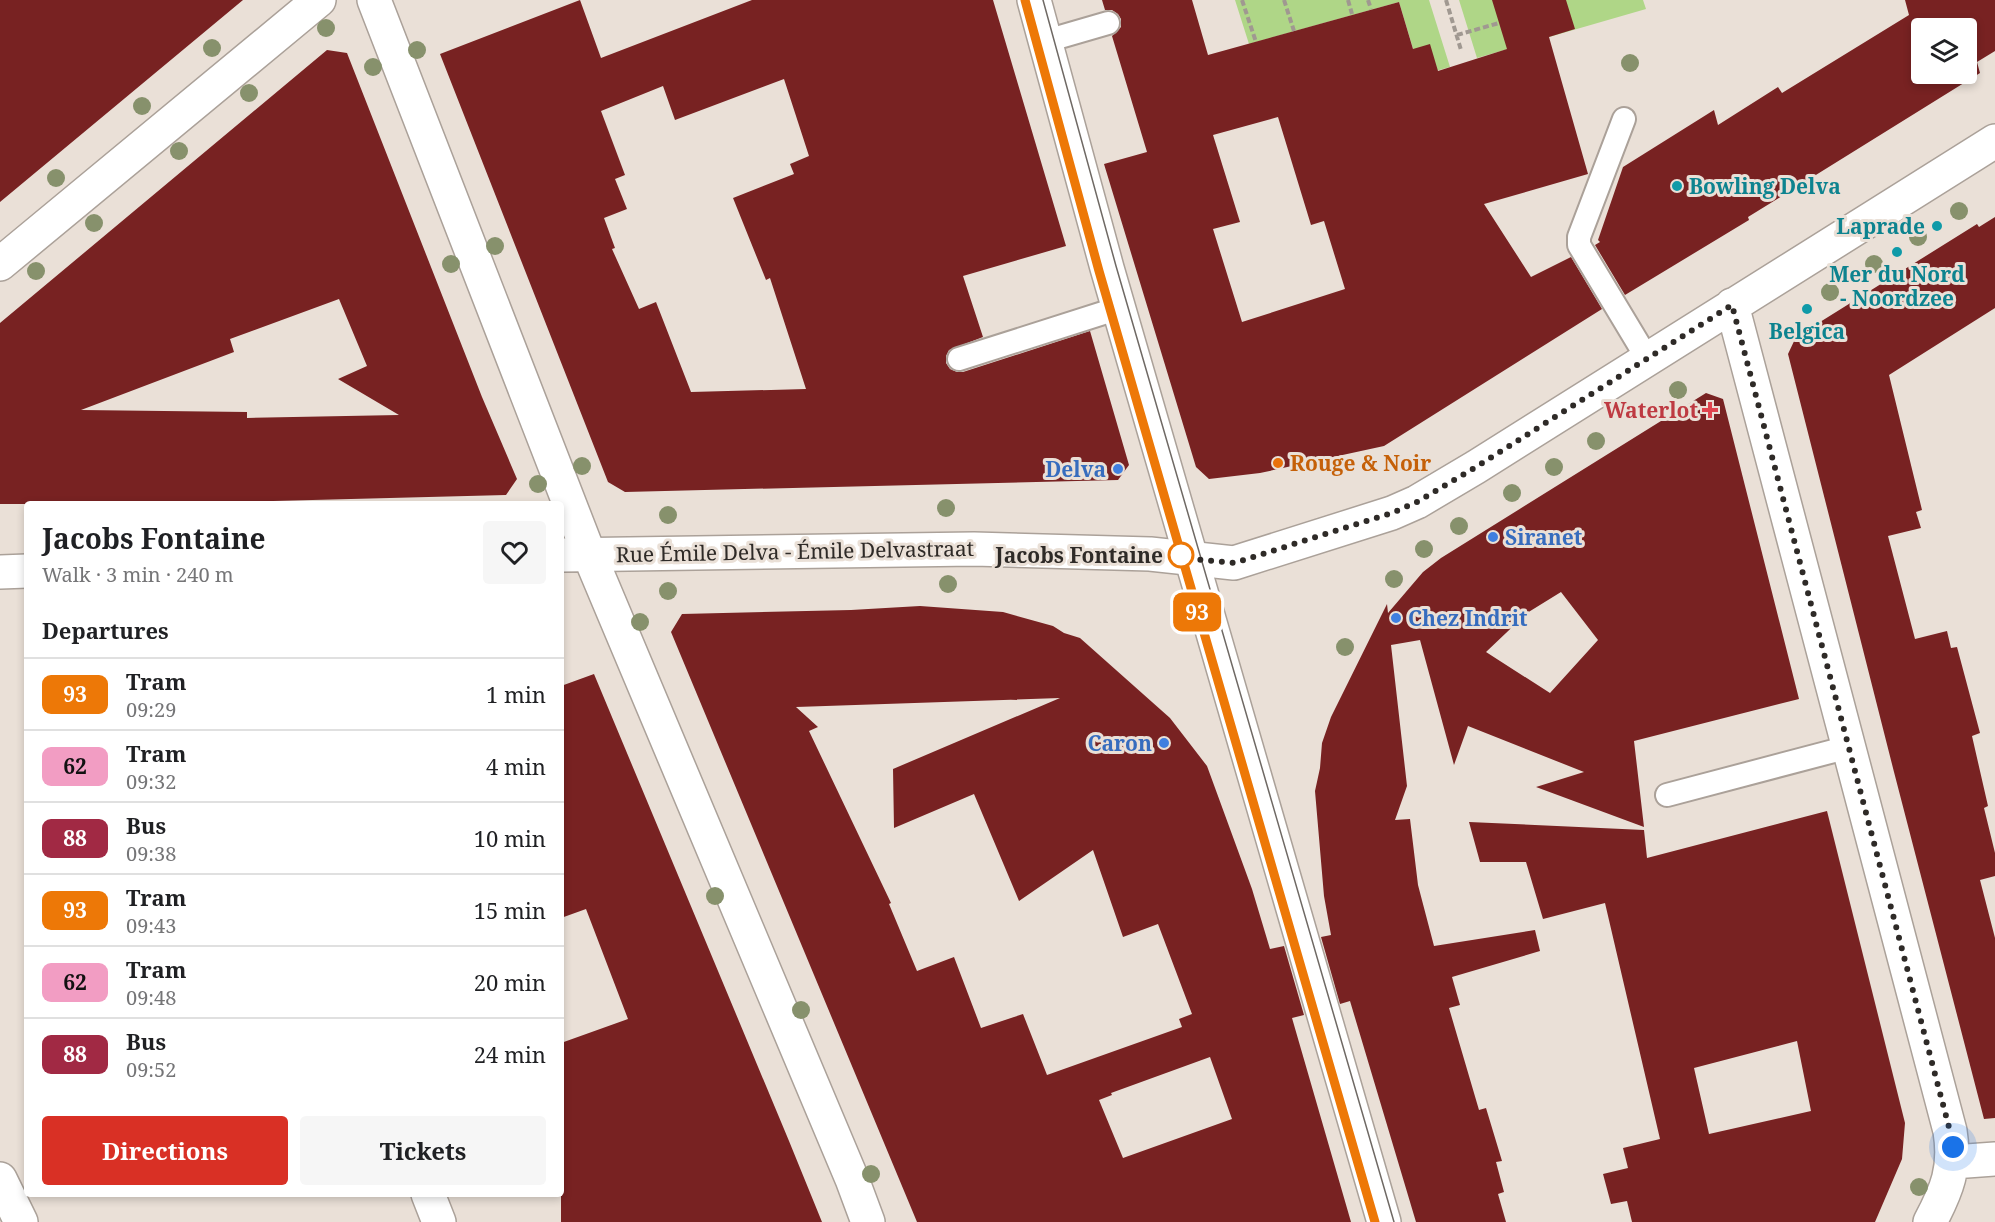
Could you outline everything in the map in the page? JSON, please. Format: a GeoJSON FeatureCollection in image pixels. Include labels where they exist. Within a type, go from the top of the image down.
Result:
{"type":"FeatureCollection","features":[{"type":"Feature","properties":{"kind":"street"},"geometry":{"type":"LineString","coordinates":[[0,264],[319,0]]}},
{"type":"Feature","properties":{"kind":"street"},"geometry":{"type":"LineString","coordinates":[[374,0],[556,501]]}},
{"type":"Feature","properties":{"kind":"street"},"geometry":{"type":"LineString","coordinates":[[1034,0],[1119,308],[1384,1222]]}},
{"type":"Feature","properties":{"kind":"street","name":"Rue Émile Delva - Émile Delvastraat"},"geometry":{"type":"LineString","coordinates":[[575,554],[974,549],[1150,554],[1234,563],[1392,513],[1417,502],[1995,141]]}},
{"type":"Feature","properties":{"kind":"street"},"geometry":{"type":"LineString","coordinates":[[1732,305],[1950,1131],[1953,1162],[1930,1222]]}},
{"type":"Feature","properties":{"kind":"street"},"geometry":{"type":"LineString","coordinates":[[564,524],[575,554],[852,1179],[868,1222]]}},
{"type":"Feature","properties":{"kind":"street"},"geometry":{"type":"LineString","coordinates":[[0,572],[24,571]]}},
{"type":"Feature","properties":{"kind":"street"},"geometry":{"type":"LineString","coordinates":[[1953,1162],[1995,1159]]}},
{"type":"Feature","properties":{"kind":"street"},"geometry":{"type":"LineString","coordinates":[[0,1179],[21,1222]]}},
{"type":"Feature","properties":{"kind":"street"},"geometry":{"type":"LineString","coordinates":[[429,1197],[439,1222]]}},
{"type":"Feature","properties":{"kind":"lane"},"geometry":{"type":"LineString","coordinates":[[1046,41],[1108,23]]}},
{"type":"Feature","properties":{"kind":"lane"},"geometry":{"type":"LineString","coordinates":[[1624,119],[1579,237],[1579,245],[1647,358]]}},
{"type":"Feature","properties":{"kind":"lane"},"geometry":{"type":"LineString","coordinates":[[959,359],[1119,308]]}},
{"type":"Feature","properties":{"kind":"lane"},"geometry":{"type":"LineString","coordinates":[[1667,795],[1849,747]]}},
{"type":"Feature","properties":{"kind":"path"},"geometry":{"type":"LineString","coordinates":[[1242,0],[1256,42]]}},
{"type":"Feature","properties":{"kind":"path"},"geometry":{"type":"LineString","coordinates":[[1284,0],[1294,31]]}},
{"type":"Feature","properties":{"kind":"path"},"geometry":{"type":"LineString","coordinates":[[1348,0],[1353,14]]}},
{"type":"Feature","properties":{"kind":"path"},"geometry":{"type":"LineString","coordinates":[[1368,0],[1371,9]]}},
{"type":"Feature","properties":{"kind":"path"},"geometry":{"type":"LineString","coordinates":[[1446,0],[1461,50]]}},
{"type":"Feature","properties":{"kind":"path"},"geometry":{"type":"LineString","coordinates":[[1457,35],[1499,23]]}},
{"type":"Feature","properties":{"kind":"green space"},"geometry":{"type":"Polygon","coordinates":[[[1235,0],[1429,0],[1450,67],[1421,75],[1399,2],[1249,44],[1235,0]]]}},
{"type":"Feature","properties":{"kind":"green space"},"geometry":{"type":"Polygon","coordinates":[[[1459,0],[1643,0],[1646,9],[1477,58],[1459,0]]]}},
{"type":"Feature","properties":{"kind":"building"},"geometry":{"type":"Polygon","coordinates":[[[0,0],[243,0],[0,202],[0,0]]]}},
{"type":"Feature","properties":{"kind":"building"},"geometry":{"type":"Polygon","coordinates":[[[580,0],[601,58],[752,0],[993,0],[1066,246],[963,276],[983,337],[949,350],[946,363],[950,369],[963,372],[1090,331],[1129,465],[1118,480],[625,492],[608,482],[440,54],[580,0]],[[784,79],[675,120],[663,86],[601,111],[625,175],[615,179],[627,209],[604,218],[615,248],[612,249],[639,309],[656,302],[691,392],[806,389],[770,278],[766,280],[733,198],[794,174],[790,164],[809,156],[784,79]]]}},
{"type":"Feature","properties":{"kind":"building"},"geometry":{"type":"Polygon","coordinates":[[[1102,0],[1192,0],[1208,55],[1399,2],[1413,49],[1430,44],[1438,71],[1507,49],[1492,0],[1566,0],[1575,29],[1549,37],[1588,174],[1484,204],[1531,277],[1571,257],[1602,309],[1384,446],[1260,473],[1209,479],[1196,467],[1104,164],[1147,152],[1112,36],[1121,27],[1121,19],[1112,10],[1105,10],[1102,0]],[[1278,117],[1213,135],[1240,222],[1213,229],[1242,322],[1345,289],[1324,221],[1311,225],[1278,117]]]}},
{"type":"Feature","properties":{"kind":"building"},"geometry":{"type":"Polygon","coordinates":[[[1905,0],[1995,0],[1995,51],[1977,62],[1977,18],[1911,18],[1911,84],[1962,84],[1748,217],[1749,220],[1625,295],[1595,245],[1600,242],[1598,240],[1623,167],[1714,110],[1718,125],[1778,87],[1782,93],[1909,15],[1905,0]]]}},
{"type":"Feature","properties":{"kind":"building"},"geometry":{"type":"Polygon","coordinates":[[[327,50],[347,53],[482,397],[517,479],[506,495],[277,501],[24,501],[24,504],[0,504],[0,323],[327,50]],[[339,299],[230,339],[234,352],[81,410],[247,412],[247,418],[399,415],[338,379],[367,366],[339,299]]]}},
{"type":"Feature","properties":{"kind":"building"},"geometry":{"type":"Polygon","coordinates":[[[1995,217],[1995,308],[1889,375],[1922,510],[1916,512],[1921,528],[1888,536],[1915,639],[1947,631],[1951,648],[1957,647],[1980,733],[1972,736],[1988,806],[1984,808],[1995,853],[1995,876],[1980,880],[1995,938],[1995,1118],[1984,1119],[1788,354],[1796,337],[1977,224],[1979,227],[1995,217]]]}},
{"type":"Feature","properties":{"kind":"building"},"geometry":{"type":"Polygon","coordinates":[[[1706,393],[1723,399],[1799,699],[1634,741],[1644,827],[1536,787],[1584,772],[1468,726],[1454,765],[1420,640],[1391,645],[1407,786],[1395,820],[1410,819],[1418,885],[1434,946],[1535,930],[1540,951],[1452,977],[1460,1005],[1449,1008],[1479,1110],[1486,1108],[1502,1161],[1496,1162],[1504,1192],[1498,1194],[1506,1222],[1416,1222],[1350,1001],[1340,1004],[1321,937],[1331,935],[1324,896],[1315,791],[1322,743],[1331,717],[1387,604],[1388,613],[1423,572],[1441,558],[1706,393]],[[1561,592],[1527,613],[1486,652],[1550,693],[1598,640],[1561,592]]]}},
{"type":"Feature","properties":{"kind":"building"},"geometry":{"type":"Polygon","coordinates":[[[920,606],[1003,612],[1053,626],[1064,633],[1080,638],[1170,718],[1207,766],[1252,889],[1270,949],[1284,946],[1304,1015],[1292,1018],[1351,1222],[917,1222],[671,632],[682,614],[920,606]],[[1060,698],[796,707],[818,727],[809,731],[891,903],[889,904],[917,971],[954,957],[981,1028],[1023,1014],[1047,1075],[1182,1027],[1179,1019],[1192,1014],[1158,924],[1123,937],[1093,850],[1019,901],[974,794],[894,828],[893,769],[1060,698]],[[1210,1057],[1111,1093],[1112,1095],[1099,1100],[1123,1158],[1232,1119],[1210,1057]]]}},
{"type":"Feature","properties":{"kind":"building"},"geometry":{"type":"Polygon","coordinates":[[[594,674],[822,1222],[561,1222],[561,1197],[564,1197],[564,1042],[628,1019],[586,909],[564,917],[564,685],[594,674]]]}},
{"type":"Feature","properties":{"kind":"building"},"geometry":{"type":"Polygon","coordinates":[[[1827,811],[1905,1123],[1902,1159],[1875,1222],[1632,1222],[1627,1201],[1611,1204],[1603,1174],[1628,1168],[1623,1148],[1660,1139],[1605,903],[1543,919],[1526,862],[1480,862],[1469,822],[1644,830],[1647,858],[1827,811]],[[1797,1041],[1694,1068],[1709,1134],[1811,1111],[1797,1041]]]}},
{"type":"Feature","properties":{"kind":"tram line"},"geometry":{"type":"LineString","coordinates":[[1025,0],[1099,271],[1375,1222]]}},
{"type":"Feature","properties":{"kind":"tram line","name":"93"},"geometry":{"type":"LineString","coordinates":[[1025,0],[1099,271],[1375,1222]]}},
{"type":"Feature","properties":{"kind":"tram line"},"geometry":{"type":"LineString","coordinates":[[1043,0],[1116,266],[1394,1222]]}},
{"type":"Feature","properties":{"kind":"place","name":"Bowling Delva"},"geometry":{"type":"Point","coordinates":[1677,186]}},
{"type":"Feature","properties":{"kind":"place","name":"Laprade"},"geometry":{"type":"Point","coordinates":[1937,226]}},
{"type":"Feature","properties":{"kind":"place","name":"Mer du Nord - Noordzee"},"geometry":{"type":"Point","coordinates":[1897,252]}},
{"type":"Feature","properties":{"kind":"place","name":"Belgica"},"geometry":{"type":"Point","coordinates":[1807,309]}},
{"type":"Feature","properties":{"kind":"place","name":"Waterlot"},"geometry":{"type":"Point","coordinates":[1710,410]}},
{"type":"Feature","properties":{"kind":"place","name":"Rouge & Noir"},"geometry":{"type":"Point","coordinates":[1278,463]}},
{"type":"Feature","properties":{"kind":"place","name":"Delva"},"geometry":{"type":"Point","coordinates":[1118,469]}},
{"type":"Feature","properties":{"kind":"place","name":"Siranet"},"geometry":{"type":"Point","coordinates":[1493,537]}},
{"type":"Feature","properties":{"kind":"place","name":"Jacobs Fontaine"},"geometry":{"type":"Point","coordinates":[1181,555]}},
{"type":"Feature","properties":{"kind":"place","name":"Chez Indrit"},"geometry":{"type":"Point","coordinates":[1396,618]}},
{"type":"Feature","properties":{"kind":"place","name":"Caron"},"geometry":{"type":"Point","coordinates":[1164,743]}},
{"type":"Feature","properties":{"kind":"route"},"geometry":{"type":"LineString","coordinates":[[1181,555],[1182,558],[1234,563],[1392,513],[1417,502],[1732,305],[1953,1147]]}}]}
